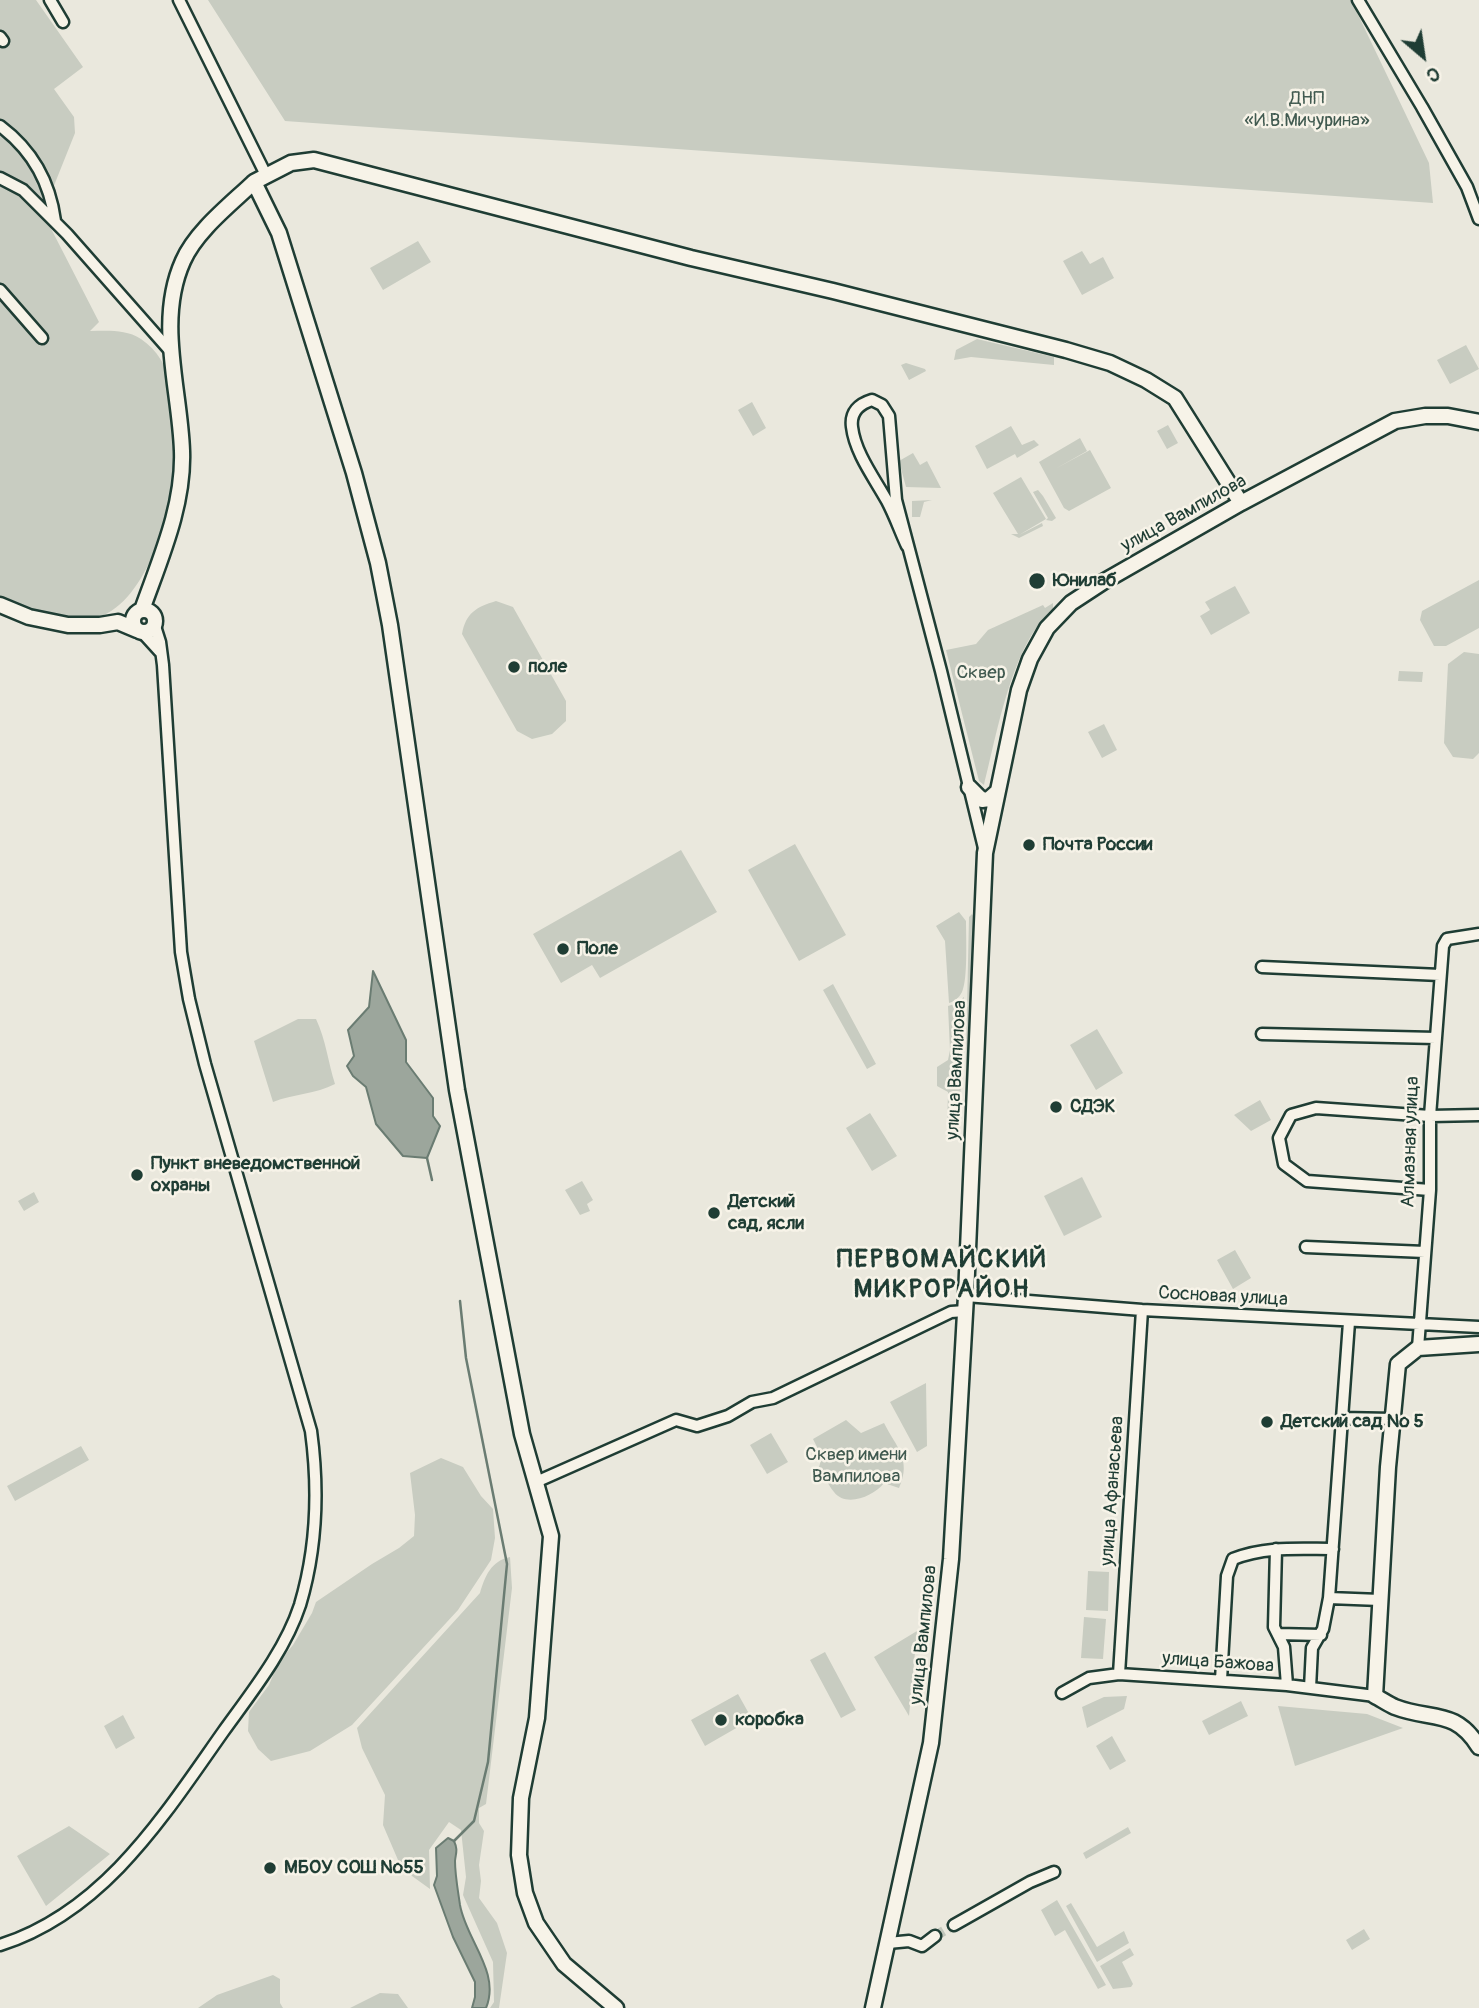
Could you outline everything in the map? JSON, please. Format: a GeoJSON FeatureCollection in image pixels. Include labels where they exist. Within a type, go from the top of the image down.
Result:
{"type":"FeatureCollection","features":[{"type":"Feature","properties":{"kind":"street"},"geometry":{"type":"LineString","coordinates":[[50,0],[63,22]]}},
{"type":"Feature","properties":{"kind":"street"},"geometry":{"type":"LineString","coordinates":[[179,0],[260,179],[354,473],[378,563],[390,625],[457,1090],[522,1434],[551,1536],[537,1718],[521,1798],[519,1855],[525,1894],[536,1923],[564,1964],[616,2008]]}},
{"type":"Feature","properties":{"kind":"street"},"geometry":{"type":"LineString","coordinates":[[1358,0],[1467,187],[1479,219]]}},
{"type":"Feature","properties":{"kind":"street"},"geometry":{"type":"LineString","coordinates":[[0,126],[29,153],[46,180],[53,202],[55,222]]}},
{"type":"Feature","properties":{"kind":"street"},"geometry":{"type":"LineString","coordinates":[[0,1945],[51,1924],[125,1863],[167,1811],[279,1651],[299,1608],[310,1567],[317,1473],[312,1431],[205,1063],[189,999],[181,952],[161,654],[147,616],[152,582],[175,513],[180,488],[182,451],[170,325],[173,296],[183,260],[205,229],[260,179],[291,163],[314,160],[691,258],[1066,350],[1110,363],[1175,398],[1241,503]]}},
{"type":"Feature","properties":{"kind":"street"},"geometry":{"type":"LineString","coordinates":[[0,178],[23,190],[55,222],[173,354]]}},
{"type":"Feature","properties":{"kind":"street"},"geometry":{"type":"LineString","coordinates":[[0,290],[42,338]]}},
{"type":"Feature","properties":{"kind":"street"},"geometry":{"type":"LineString","coordinates":[[906,546],[851,426],[854,412],[862,403],[872,400],[882,405],[889,416],[894,493],[985,852]]}},
{"type":"Feature","properties":{"kind":"street","name":"улица Вампилова"},"geometry":{"type":"LineString","coordinates":[[873,2008],[931,1743],[951,1559],[966,1304],[985,852],[1018,690],[1030,659],[1048,628],[1071,603],[1103,582],[1241,503],[1395,421],[1425,416],[1448,416],[1479,422]]}},
{"type":"Feature","properties":{"kind":"street"},"geometry":{"type":"LineString","coordinates":[[0,606],[29,617],[68,625],[100,625],[147,616]]}},
{"type":"Feature","properties":{"kind":"street"},"geometry":{"type":"LineString","coordinates":[[147,616],[133,620],[161,654]]}},
{"type":"Feature","properties":{"kind":"street"},"geometry":{"type":"LineString","coordinates":[[118,622],[139,630]]}},
{"type":"Feature","properties":{"kind":"street"},"geometry":{"type":"LineString","coordinates":[[969,787],[982,800],[989,799],[998,791]]}},
{"type":"Feature","properties":{"kind":"street","name":"Алмазная улица"},"geometry":{"type":"LineString","coordinates":[[1418,1348],[1430,1190],[1430,1116],[1443,946],[1447,939],[1479,934]]}},
{"type":"Feature","properties":{"kind":"street"},"geometry":{"type":"LineString","coordinates":[[1262,967],[1440,975]]}},
{"type":"Feature","properties":{"kind":"street"},"geometry":{"type":"LineString","coordinates":[[1262,1034],[1436,1038]]}},
{"type":"Feature","properties":{"kind":"street"},"geometry":{"type":"LineString","coordinates":[[1430,1190],[1307,1181],[1284,1164],[1279,1138],[1291,1115],[1316,1108],[1430,1116],[1479,1115]]}},
{"type":"Feature","properties":{"kind":"street"},"geometry":{"type":"LineString","coordinates":[[1306,1247],[1425,1252]]}},
{"type":"Feature","properties":{"kind":"street"},"geometry":{"type":"LineString","coordinates":[[536,1482],[677,1420],[697,1426],[728,1416],[752,1402],[773,1398],[966,1304]]}},
{"type":"Feature","properties":{"kind":"street","name":"Сосновая улица"},"geometry":{"type":"LineString","coordinates":[[966,1304],[1479,1327]]}},
{"type":"Feature","properties":{"kind":"street","name":"улица Афанасьева"},"geometry":{"type":"LineString","coordinates":[[1119,1674],[1142,1310]]}},
{"type":"Feature","properties":{"kind":"street"},"geometry":{"type":"LineString","coordinates":[[1310,1688],[1312,1648],[1321,1635],[1329,1598],[1349,1322]]}},
{"type":"Feature","properties":{"kind":"street"},"geometry":{"type":"LineString","coordinates":[[1479,1345],[1418,1348],[1398,1364],[1392,1419],[1375,1696],[1396,1707],[1452,1720],[1468,1731],[1479,1748]]}},
{"type":"Feature","properties":{"kind":"street"},"geometry":{"type":"LineString","coordinates":[[1342,1419],[1392,1419]]}},
{"type":"Feature","properties":{"kind":"street"},"geometry":{"type":"LineString","coordinates":[[1221,1680],[1227,1576],[1233,1559],[1248,1553],[1276,1549],[1333,1549]]}},
{"type":"Feature","properties":{"kind":"street"},"geometry":{"type":"LineString","coordinates":[[1276,1549],[1274,1627],[1284,1647],[1287,1685]]}},
{"type":"Feature","properties":{"kind":"street"},"geometry":{"type":"LineString","coordinates":[[1329,1598],[1380,1600]]}},
{"type":"Feature","properties":{"kind":"street"},"geometry":{"type":"LineString","coordinates":[[1278,1634],[1321,1635]]}},
{"type":"Feature","properties":{"kind":"street","name":"улица Бажова"},"geometry":{"type":"LineString","coordinates":[[1062,1693],[1089,1678],[1119,1674],[1287,1685],[1375,1696]]}},
{"type":"Feature","properties":{"kind":"street"},"geometry":{"type":"LineString","coordinates":[[954,1925],[1030,1881],[1054,1872]]}},
{"type":"Feature","properties":{"kind":"street"},"geometry":{"type":"LineString","coordinates":[[888,1943],[909,1941],[923,1947],[935,1936]]}},
{"type":"Feature","properties":{"kind":"green space"},"geometry":{"type":"Polygon","coordinates":[[[0,0],[36,0],[83,67],[54,89],[74,117],[75,133],[43,213],[99,322],[90,331],[123,332],[141,339],[161,359],[175,399],[179,467],[162,532],[153,556],[127,597],[112,611],[94,618],[58,618],[0,602],[0,0]]]}},
{"type":"Feature","properties":{"kind":"green space","name":"ДНП «И.В.Мичурина»"},"geometry":{"type":"Polygon","coordinates":[[[208,0],[1351,0],[1429,163],[1433,203],[285,121],[208,0]]]}},
{"type":"Feature","properties":{"kind":"green space"},"geometry":{"type":"Polygon","coordinates":[[[418,241],[431,262],[383,290],[370,268],[418,241]]]}},
{"type":"Feature","properties":{"kind":"green space"},"geometry":{"type":"Polygon","coordinates":[[[1082,251],[1090,264],[1103,257],[1114,278],[1082,295],[1063,261],[1082,251]]]}},
{"type":"Feature","properties":{"kind":"green space"},"geometry":{"type":"Polygon","coordinates":[[[977,339],[1054,357],[1054,365],[971,357],[954,360],[956,350],[977,339]]]}},
{"type":"Feature","properties":{"kind":"green space"},"geometry":{"type":"Polygon","coordinates":[[[1466,345],[1479,369],[1450,384],[1437,360],[1466,345]]]}},
{"type":"Feature","properties":{"kind":"green space"},"geometry":{"type":"Polygon","coordinates":[[[906,363],[926,371],[909,380],[901,365],[906,363]]]}},
{"type":"Feature","properties":{"kind":"green space"},"geometry":{"type":"Polygon","coordinates":[[[752,402],[766,428],[753,436],[738,410],[752,402]]]}},
{"type":"Feature","properties":{"kind":"green space"},"geometry":{"type":"Polygon","coordinates":[[[1168,425],[1178,443],[1167,449],[1157,431],[1168,425]]]}},
{"type":"Feature","properties":{"kind":"green space"},"geometry":{"type":"Polygon","coordinates":[[[1011,426],[1022,445],[1034,440],[1039,445],[1017,458],[1015,454],[987,469],[975,446],[1011,426]]]}},
{"type":"Feature","properties":{"kind":"green space"},"geometry":{"type":"Polygon","coordinates":[[[1080,438],[1087,451],[1055,469],[1090,450],[1111,488],[1069,511],[1064,508],[1039,462],[1080,438]]]}},
{"type":"Feature","properties":{"kind":"green space"},"geometry":{"type":"Polygon","coordinates":[[[913,453],[920,465],[927,461],[941,488],[906,487],[899,461],[913,453]]]}},
{"type":"Feature","properties":{"kind":"green space"},"geometry":{"type":"Polygon","coordinates":[[[1021,477],[1046,519],[1019,535],[1042,523],[1043,526],[1019,538],[1011,534],[1018,534],[993,493],[1021,477]]]}},
{"type":"Feature","properties":{"kind":"green space"},"geometry":{"type":"Polygon","coordinates":[[[1038,490],[1056,518],[1052,521],[1046,520],[1048,518],[1033,492],[1038,490]]]}},
{"type":"Feature","properties":{"kind":"green space"},"geometry":{"type":"Polygon","coordinates":[[[932,500],[924,502],[920,517],[912,517],[912,501],[932,500]]]}},
{"type":"Feature","properties":{"kind":"green space"},"geometry":{"type":"Polygon","coordinates":[[[1479,580],[1479,628],[1446,646],[1434,646],[1420,620],[1422,611],[1479,580]]]}},
{"type":"Feature","properties":{"kind":"green space"},"geometry":{"type":"Polygon","coordinates":[[[1235,586],[1250,613],[1211,635],[1200,616],[1210,610],[1205,602],[1235,586]]]}},
{"type":"Feature","properties":{"kind":"green space","name":"поле"},"geometry":{"type":"Polygon","coordinates":[[[496,601],[513,607],[566,701],[566,721],[552,734],[532,739],[517,731],[462,634],[466,621],[473,612],[496,601]]]}},
{"type":"Feature","properties":{"kind":"green space","name":"Сквер"},"geometry":{"type":"Polygon","coordinates":[[[1053,603],[1053,609],[1039,624],[1017,666],[984,785],[979,781],[946,650],[976,644],[988,630],[1053,603]]]}},
{"type":"Feature","properties":{"kind":"green space"},"geometry":{"type":"Polygon","coordinates":[[[1464,652],[1479,654],[1479,753],[1473,759],[1453,757],[1444,743],[1448,664],[1464,652]]]}},
{"type":"Feature","properties":{"kind":"green space"},"geometry":{"type":"Polygon","coordinates":[[[1399,671],[1423,672],[1422,682],[1398,681],[1399,671]]]}},
{"type":"Feature","properties":{"kind":"green space"},"geometry":{"type":"Polygon","coordinates":[[[1104,724],[1117,750],[1102,758],[1088,732],[1104,724]]]}},
{"type":"Feature","properties":{"kind":"green space"},"geometry":{"type":"Polygon","coordinates":[[[795,844],[846,935],[799,961],[748,870],[795,844]]]}},
{"type":"Feature","properties":{"kind":"green space"},"geometry":{"type":"Polygon","coordinates":[[[681,850],[717,912],[600,978],[592,965],[561,983],[533,934],[681,850]]]}},
{"type":"Feature","properties":{"kind":"green space"},"geometry":{"type":"Polygon","coordinates":[[[959,912],[966,921],[965,978],[961,994],[949,1003],[945,941],[936,926],[959,912]]]}},
{"type":"Feature","properties":{"kind":"green space"},"geometry":{"type":"Polygon","coordinates":[[[972,914],[975,919],[969,1144],[964,1144],[969,917],[972,914]]]}},
{"type":"Feature","properties":{"kind":"green space"},"geometry":{"type":"Polygon","coordinates":[[[833,984],[876,1064],[867,1069],[823,990],[833,984]]]}},
{"type":"Feature","properties":{"kind":"green space"},"geometry":{"type":"Polygon","coordinates":[[[964,997],[959,1132],[947,1136],[948,1092],[937,1086],[937,1067],[948,1060],[950,1050],[948,1006],[964,997]]]}},
{"type":"Feature","properties":{"kind":"green space"},"geometry":{"type":"Polygon","coordinates":[[[298,1019],[316,1019],[335,1084],[273,1102],[254,1041],[298,1019]]]}},
{"type":"Feature","properties":{"kind":"green space"},"geometry":{"type":"Polygon","coordinates":[[[1097,1029],[1123,1073],[1096,1090],[1070,1045],[1097,1029]]]}},
{"type":"Feature","properties":{"kind":"green space"},"geometry":{"type":"Polygon","coordinates":[[[1260,1100],[1271,1120],[1251,1131],[1234,1115],[1260,1100]]]}},
{"type":"Feature","properties":{"kind":"green space"},"geometry":{"type":"Polygon","coordinates":[[[870,1113],[897,1156],[872,1171],[846,1128],[870,1113]]]}},
{"type":"Feature","properties":{"kind":"green space"},"geometry":{"type":"Polygon","coordinates":[[[1082,1177],[1102,1217],[1064,1236],[1044,1196],[1082,1177]]]}},
{"type":"Feature","properties":{"kind":"green space"},"geometry":{"type":"Polygon","coordinates":[[[582,1181],[593,1200],[587,1204],[590,1211],[580,1215],[565,1190],[582,1181]]]}},
{"type":"Feature","properties":{"kind":"green space"},"geometry":{"type":"Polygon","coordinates":[[[34,1192],[39,1202],[24,1211],[18,1201],[34,1192]]]}},
{"type":"Feature","properties":{"kind":"green space"},"geometry":{"type":"Polygon","coordinates":[[[1235,1250],[1251,1278],[1233,1289],[1217,1260],[1235,1250]]]}},
{"type":"Feature","properties":{"kind":"green space"},"geometry":{"type":"Polygon","coordinates":[[[926,1383],[927,1446],[917,1452],[890,1402],[926,1383]]]}},
{"type":"Feature","properties":{"kind":"green space","name":"Сквер имени Вампилова"},"geometry":{"type":"Polygon","coordinates":[[[846,1420],[861,1433],[884,1423],[903,1461],[903,1478],[899,1488],[884,1483],[867,1496],[852,1500],[839,1497],[832,1489],[819,1467],[822,1457],[813,1439],[846,1420]]]}},
{"type":"Feature","properties":{"kind":"green space"},"geometry":{"type":"Polygon","coordinates":[[[771,1433],[788,1462],[767,1474],[750,1445],[771,1433]]]}},
{"type":"Feature","properties":{"kind":"green space"},"geometry":{"type":"Polygon","coordinates":[[[81,1446],[89,1460],[15,1501],[7,1486],[81,1446]]]}},
{"type":"Feature","properties":{"kind":"green space"},"geometry":{"type":"Polygon","coordinates":[[[441,1458],[463,1467],[481,1496],[493,1509],[495,1538],[491,1560],[458,1610],[352,1725],[310,1751],[271,1761],[258,1749],[248,1731],[249,1712],[269,1685],[278,1663],[293,1645],[316,1602],[414,1536],[415,1515],[410,1473],[441,1458]]]}},
{"type":"Feature","properties":{"kind":"green space"},"geometry":{"type":"Polygon","coordinates":[[[510,1557],[512,1588],[486,1804],[479,1808],[479,1823],[484,1831],[479,1865],[479,1898],[497,1923],[507,1953],[499,2008],[490,2008],[494,2002],[493,1962],[463,1895],[466,1877],[461,1830],[449,1822],[429,1850],[430,1889],[412,1876],[398,1860],[383,1825],[385,1795],[362,1748],[357,1728],[480,1593],[493,1566],[510,1557]]]}},
{"type":"Feature","properties":{"kind":"green space"},"geometry":{"type":"Polygon","coordinates":[[[1088,1571],[1109,1572],[1108,1611],[1086,1610],[1088,1571]]]}},
{"type":"Feature","properties":{"kind":"green space"},"geometry":{"type":"Polygon","coordinates":[[[1084,1617],[1106,1619],[1103,1659],[1081,1658],[1084,1617]]]}},
{"type":"Feature","properties":{"kind":"green space"},"geometry":{"type":"Polygon","coordinates":[[[917,1631],[909,1716],[874,1657],[917,1631]]]}},
{"type":"Feature","properties":{"kind":"green space"},"geometry":{"type":"Polygon","coordinates":[[[825,1652],[856,1710],[841,1718],[810,1660],[825,1652]]]}},
{"type":"Feature","properties":{"kind":"green space","name":"коробка"},"geometry":{"type":"Polygon","coordinates":[[[738,1694],[752,1719],[705,1746],[691,1720],[738,1694]]]}},
{"type":"Feature","properties":{"kind":"green space"},"geometry":{"type":"Polygon","coordinates":[[[1127,1696],[1124,1709],[1087,1728],[1082,1707],[1104,1697],[1127,1696]]]}},
{"type":"Feature","properties":{"kind":"green space"},"geometry":{"type":"Polygon","coordinates":[[[1241,1701],[1248,1716],[1209,1735],[1202,1721],[1241,1701]]]}},
{"type":"Feature","properties":{"kind":"green space"},"geometry":{"type":"Polygon","coordinates":[[[1278,1706],[1367,1714],[1403,1728],[1295,1766],[1278,1706]]]}},
{"type":"Feature","properties":{"kind":"green space"},"geometry":{"type":"Polygon","coordinates":[[[123,1715],[135,1738],[116,1749],[104,1726],[123,1715]]]}},
{"type":"Feature","properties":{"kind":"green space"},"geometry":{"type":"Polygon","coordinates":[[[1112,1736],[1126,1761],[1110,1770],[1096,1746],[1112,1736]]]}},
{"type":"Feature","properties":{"kind":"green space"},"geometry":{"type":"Polygon","coordinates":[[[69,1826],[110,1854],[46,1906],[17,1856],[69,1826]]]}},
{"type":"Feature","properties":{"kind":"green space"},"geometry":{"type":"Polygon","coordinates":[[[1128,1827],[1131,1833],[1086,1859],[1083,1853],[1128,1827]]]}},
{"type":"Feature","properties":{"kind":"green space"},"geometry":{"type":"Polygon","coordinates":[[[1057,1900],[1106,1985],[1098,1989],[1065,1930],[1055,1936],[1041,1910],[1057,1900]]]}},
{"type":"Feature","properties":{"kind":"green space"},"geometry":{"type":"Polygon","coordinates":[[[1071,1903],[1097,1947],[1124,1931],[1129,1943],[1097,1962],[1066,1906],[1071,1903]]]}},
{"type":"Feature","properties":{"kind":"green space"},"geometry":{"type":"Polygon","coordinates":[[[1364,1929],[1370,1939],[1352,1950],[1346,1940],[1364,1929]]]}},
{"type":"Feature","properties":{"kind":"green space"},"geometry":{"type":"Polygon","coordinates":[[[1130,1948],[1134,1955],[1122,1962],[1133,1984],[1131,1987],[1113,1989],[1100,1966],[1130,1948]]]}},
{"type":"Feature","properties":{"kind":"green space"},"geometry":{"type":"Polygon","coordinates":[[[273,1975],[280,1979],[280,2003],[283,2008],[198,2008],[217,1995],[273,1975]]]}},
{"type":"Feature","properties":{"kind":"green space"},"geometry":{"type":"Polygon","coordinates":[[[380,1993],[398,1994],[408,2008],[350,2008],[380,1993]]]}},
{"type":"Feature","properties":{"kind":"shaded area"},"geometry":{"type":"Polygon","coordinates":[[[373,971],[406,1040],[406,1062],[433,1098],[433,1116],[440,1126],[427,1158],[403,1156],[376,1124],[366,1087],[353,1076],[347,1066],[354,1056],[348,1030],[369,1007],[373,971]]]}},
{"type":"Feature","properties":{"kind":"shaded area"},"geometry":{"type":"Polygon","coordinates":[[[448,1838],[454,1841],[456,1847],[456,1877],[463,1918],[481,1956],[489,1982],[486,2008],[472,2008],[475,1982],[453,1937],[434,1885],[437,1876],[436,1848],[448,1838]]]}},
{"type":"Feature","properties":{"kind":"waterway"},"geometry":{"type":"LineString","coordinates":[[427,1158],[432,1180]]}},
{"type":"Feature","properties":{"kind":"waterway"},"geometry":{"type":"LineString","coordinates":[[454,1841],[474,1821],[488,1762],[507,1564],[466,1358],[460,1301]]}},
{"type":"Feature","properties":{"kind":"tunnel"},"geometry":{"type":"LineString","coordinates":[[935,1936],[954,1925]]}},
{"type":"Feature","properties":{"kind":"place","name":"Юнилаб"},"geometry":{"type":"Point","coordinates":[1037,581]}},
{"type":"Feature","properties":{"kind":"place","name":"поле"},"geometry":{"type":"Point","coordinates":[514,667]}},
{"type":"Feature","properties":{"kind":"place","name":"Почта России"},"geometry":{"type":"Point","coordinates":[1029,845]}},
{"type":"Feature","properties":{"kind":"place","name":"Поле"},"geometry":{"type":"Point","coordinates":[563,949]}},
{"type":"Feature","properties":{"kind":"place","name":"СДЭК"},"geometry":{"type":"Point","coordinates":[1056,1107]}},
{"type":"Feature","properties":{"kind":"place","name":"Пункт вневедомственной охраны"},"geometry":{"type":"Point","coordinates":[137,1175]}},
{"type":"Feature","properties":{"kind":"place","name":"Детский сад, ясли"},"geometry":{"type":"Point","coordinates":[714,1213]}},
{"type":"Feature","properties":{"kind":"place","name":"Детский сад № 5"},"geometry":{"type":"Point","coordinates":[1267,1422]}},
{"type":"Feature","properties":{"kind":"place","name":"коробка"},"geometry":{"type":"Point","coordinates":[721,1720]}},
{"type":"Feature","properties":{"kind":"place","name":"МБОУ СОШ №55"},"geometry":{"type":"Point","coordinates":[270,1868]}},
{"type":"Feature","properties":{"kind":"district","name":"ПЕРВОМАЙСКИЙ МИКРОРАЙОН"},"geometry":{"type":"Point","coordinates":[942,1275]}}]}
